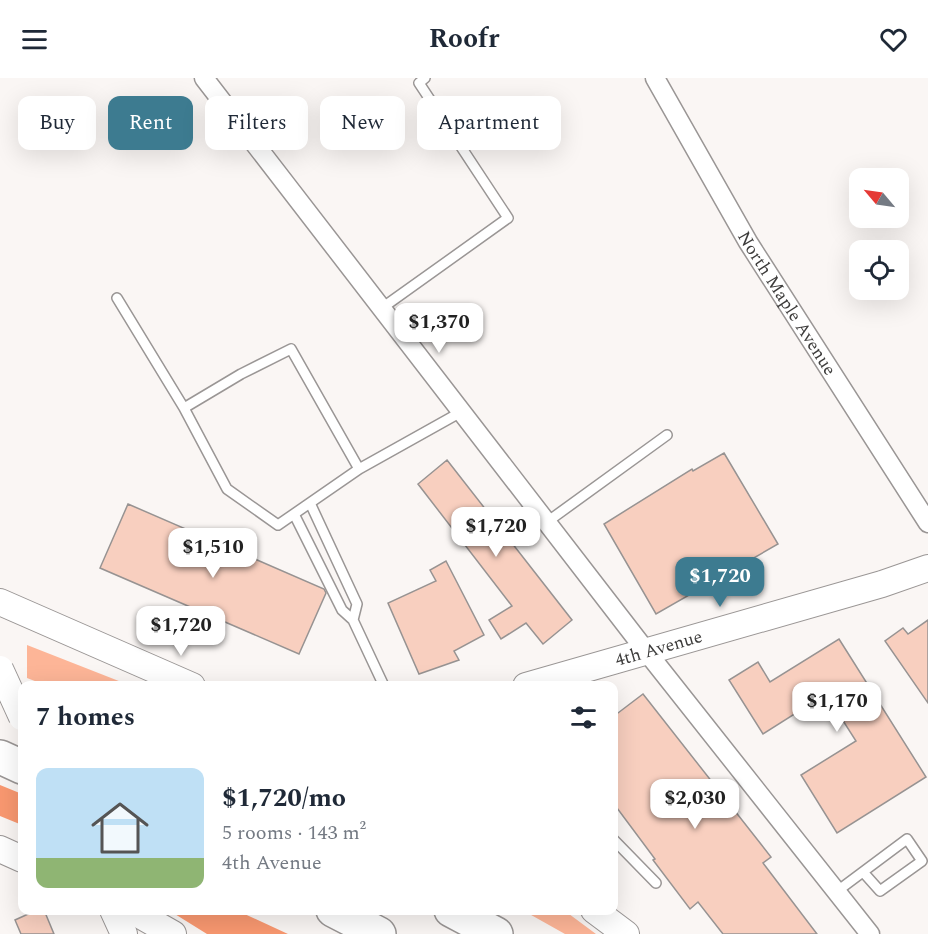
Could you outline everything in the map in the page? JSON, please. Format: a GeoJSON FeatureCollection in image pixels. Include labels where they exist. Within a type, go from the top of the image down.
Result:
{"type":"FeatureCollection","features":[{"type":"Feature","properties":{"kind":"highway"},"geometry":{"type":"LineString","coordinates":[[0,699],[18,707]]}},
{"type":"Feature","properties":{"kind":"highway"},"geometry":{"type":"LineString","coordinates":[[0,757],[18,765]]}},
{"type":"Feature","properties":{"kind":"highway"},"geometry":{"type":"LineString","coordinates":[[343,915],[379,934]]}},
{"type":"Feature","properties":{"kind":"highway"},"geometry":{"type":"LineString","coordinates":[[460,915],[496,934]]}},
{"type":"Feature","properties":{"kind":"street"},"geometry":{"type":"LineString","coordinates":[[204,78],[646,651],[870,934]]}},
{"type":"Feature","properties":{"kind":"street","name":"North Maple Avenue"},"geometry":{"type":"LineString","coordinates":[[655,78],[748,242],[928,524]]}},
{"type":"Feature","properties":{"kind":"street","name":"4th Avenue"},"geometry":{"type":"LineString","coordinates":[[543,681],[904,577],[928,568]]}},
{"type":"Feature","properties":{"kind":"street"},"geometry":{"type":"LineString","coordinates":[[0,602],[181,681]]}},
{"type":"Feature","properties":{"kind":"street"},"geometry":{"type":"LineString","coordinates":[[0,669],[18,708]]}},
{"type":"Feature","properties":{"kind":"street"},"geometry":{"type":"LineString","coordinates":[[0,849],[18,857]]}},
{"type":"Feature","properties":{"kind":"street"},"geometry":{"type":"LineString","coordinates":[[115,915],[124,934]]}},
{"type":"Feature","properties":{"kind":"street"},"geometry":{"type":"LineString","coordinates":[[140,915],[173,934]]}},
{"type":"Feature","properties":{"kind":"street"},"geometry":{"type":"LineString","coordinates":[[601,915],[626,934]]}},
{"type":"Feature","properties":{"kind":"lane"},"geometry":{"type":"LineString","coordinates":[[382,309],[508,218],[419,82],[425,78]]}},
{"type":"Feature","properties":{"kind":"lane"},"geometry":{"type":"LineString","coordinates":[[117,298],[184,408],[227,489],[278,525],[359,469],[461,412]]}},
{"type":"Feature","properties":{"kind":"lane"},"geometry":{"type":"LineString","coordinates":[[184,408],[241,374],[291,349],[359,469]]}},
{"type":"Feature","properties":{"kind":"lane"},"geometry":{"type":"LineString","coordinates":[[547,522],[667,435]]}},
{"type":"Feature","properties":{"kind":"lane"},"geometry":{"type":"LineString","coordinates":[[310,503],[357,604],[353,620]]}},
{"type":"Feature","properties":{"kind":"lane"},"geometry":{"type":"LineString","coordinates":[[294,514],[342,610],[353,620],[382,681]]}},
{"type":"Feature","properties":{"kind":"lane"},"geometry":{"type":"LineString","coordinates":[[836,892],[907,839],[922,861],[880,891],[863,872]]}},
{"type":"Feature","properties":{"kind":"lane"},"geometry":{"type":"LineString","coordinates":[[618,844],[656,884]]}},
{"type":"Feature","properties":{"kind":"shaded area"},"geometry":{"type":"Polygon","coordinates":[[[27,645],[119,681],[35,681],[27,678],[27,645]]]}},
{"type":"Feature","properties":{"kind":"shaded area"},"geometry":{"type":"Polygon","coordinates":[[[0,785],[18,792],[18,823],[0,816],[0,785]]]}},
{"type":"Feature","properties":{"kind":"shaded area"},"geometry":{"type":"Polygon","coordinates":[[[176,915],[247,915],[288,934],[207,934],[176,915]]]}},
{"type":"Feature","properties":{"kind":"shaded area"},"geometry":{"type":"Polygon","coordinates":[[[531,915],[570,915],[596,934],[565,934],[531,915]]]}},
{"type":"Feature","properties":{"kind":"building"},"geometry":{"type":"Polygon","coordinates":[[[724,453],[778,544],[656,614],[604,524],[692,469],[693,471],[724,453]]]}},
{"type":"Feature","properties":{"kind":"building"},"geometry":{"type":"Polygon","coordinates":[[[447,460],[572,620],[543,644],[526,623],[501,639],[489,620],[512,606],[418,484],[447,460]]]}},
{"type":"Feature","properties":{"kind":"building"},"geometry":{"type":"Polygon","coordinates":[[[128,504],[324,589],[326,593],[299,654],[100,568],[128,504]]]}},
{"type":"Feature","properties":{"kind":"building"},"geometry":{"type":"Polygon","coordinates":[[[446,561],[484,635],[454,651],[459,660],[419,674],[388,603],[436,581],[430,570],[446,561]]]}},
{"type":"Feature","properties":{"kind":"building"},"geometry":{"type":"Polygon","coordinates":[[[928,620],[928,703],[885,641],[903,628],[908,634],[928,620]]]}},
{"type":"Feature","properties":{"kind":"building"},"geometry":{"type":"Polygon","coordinates":[[[839,639],[926,777],[837,833],[801,775],[856,741],[826,694],[763,734],[729,680],[758,662],[770,682],[839,639]]]}},
{"type":"Feature","properties":{"kind":"building"},"geometry":{"type":"Polygon","coordinates":[[[643,694],[771,857],[763,863],[817,934],[723,934],[698,902],[690,909],[618,809],[618,713],[643,694]]]}},
{"type":"Feature","properties":{"kind":"building"},"geometry":{"type":"Polygon","coordinates":[[[26,915],[46,915],[54,934],[21,934],[15,920],[26,915]]]}}]}
